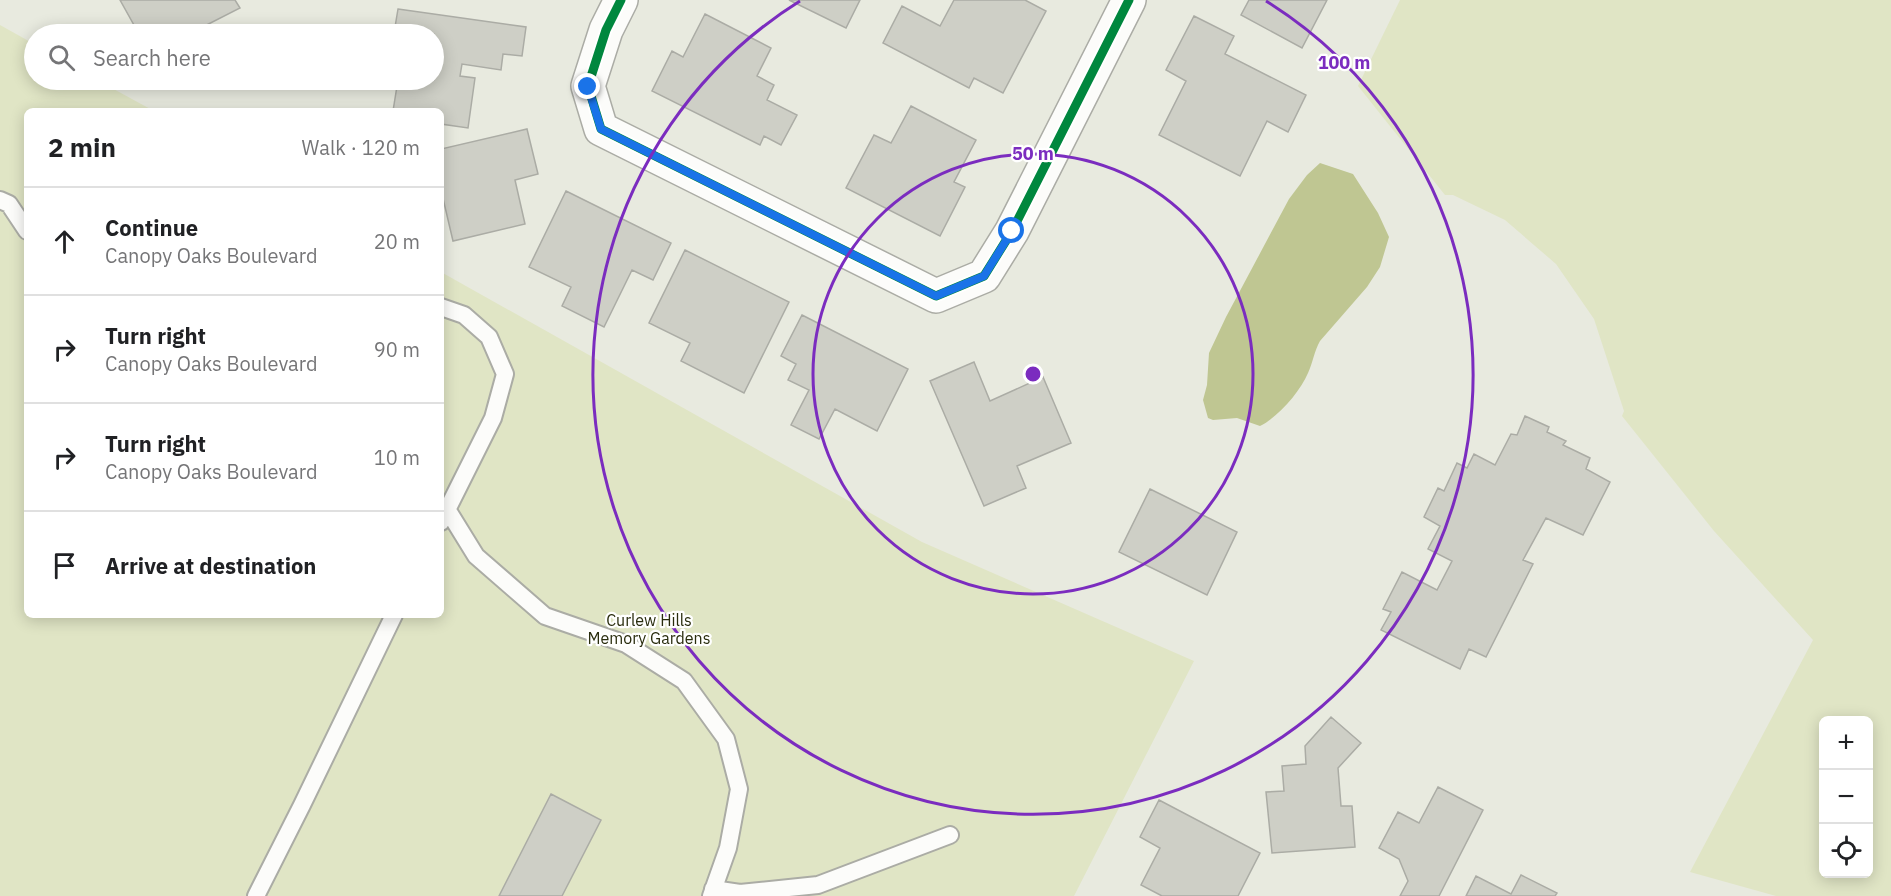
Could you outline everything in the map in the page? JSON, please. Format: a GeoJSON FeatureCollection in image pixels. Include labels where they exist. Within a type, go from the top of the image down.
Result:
{"type":"FeatureCollection","features":[{"type":"Feature","properties":{"kind":"street"},"geometry":{"type":"LineString","coordinates":[[621,0],[606,30],[588,87],[601,129],[936,296],[984,276],[1012,231],[1129,0]]}},
{"type":"Feature","properties":{"kind":"lane"},"geometry":{"type":"LineString","coordinates":[[0,200],[9,204],[24,226]]}},
{"type":"Feature","properties":{"kind":"lane"},"geometry":{"type":"LineString","coordinates":[[444,308],[464,315],[489,337],[505,374],[493,418],[444,516],[476,556],[545,615],[626,644],[684,681],[726,739],[739,789],[728,848],[712,892],[740,894],[818,885],[950,835]]}},
{"type":"Feature","properties":{"kind":"lane"},"geometry":{"type":"LineString","coordinates":[[256,896],[393,618]]}},
{"type":"Feature","properties":{"kind":"green space"},"geometry":{"type":"Polygon","coordinates":[[[1400,0],[1891,0],[1891,896],[1776,896],[1690,872],[1813,640],[1714,531],[1622,416],[1624,411],[1594,319],[1556,264],[1505,220],[1453,195],[1445,195],[1358,86],[1400,0]]]}},
{"type":"Feature","properties":{"kind":"green space","name":"Curlew Hills Memory Gardens"},"geometry":{"type":"Polygon","coordinates":[[[0,25],[24,38],[24,90],[115,90],[148,108],[24,108],[24,618],[444,618],[444,274],[922,542],[1194,661],[1074,896],[0,896],[0,25]]]}},
{"type":"Feature","properties":{"kind":"shaded area"},"geometry":{"type":"Polygon","coordinates":[[[1320,163],[1353,174],[1378,213],[1389,237],[1380,267],[1367,287],[1320,341],[1300,388],[1274,417],[1260,426],[1237,418],[1213,420],[1208,418],[1203,400],[1207,385],[1209,353],[1289,199],[1307,175],[1320,163]]]}},
{"type":"Feature","properties":{"kind":"building"},"geometry":{"type":"Polygon","coordinates":[[[120,0],[235,0],[240,8],[209,24],[133,24],[120,0]]]}},
{"type":"Feature","properties":{"kind":"building"},"geometry":{"type":"Polygon","coordinates":[[[789,0],[860,0],[846,28],[789,0]]]}},
{"type":"Feature","properties":{"kind":"building"},"geometry":{"type":"Polygon","coordinates":[[[954,0],[1025,0],[1046,11],[1003,93],[974,78],[969,88],[883,43],[902,6],[940,26],[954,0]]]}},
{"type":"Feature","properties":{"kind":"building"},"geometry":{"type":"Polygon","coordinates":[[[1249,0],[1327,0],[1302,48],[1241,15],[1249,0]]]}},
{"type":"Feature","properties":{"kind":"building"},"geometry":{"type":"Polygon","coordinates":[[[398,9],[526,27],[522,56],[503,54],[501,70],[462,64],[460,76],[475,78],[468,128],[444,124],[444,108],[393,108],[396,90],[444,90],[444,24],[396,24],[398,9]]]}},
{"type":"Feature","properties":{"kind":"building"},"geometry":{"type":"Polygon","coordinates":[[[705,14],[771,48],[757,76],[774,85],[767,100],[797,115],[781,145],[764,136],[760,145],[652,91],[672,51],[683,57],[705,14]]]}},
{"type":"Feature","properties":{"kind":"building"},"geometry":{"type":"Polygon","coordinates":[[[1194,16],[1234,36],[1225,54],[1306,95],[1288,132],[1267,121],[1240,176],[1159,135],[1186,81],[1166,70],[1194,16]]]}},
{"type":"Feature","properties":{"kind":"building"},"geometry":{"type":"Polygon","coordinates":[[[911,106],[976,140],[954,182],[965,187],[940,236],[846,188],[874,135],[891,143],[911,106]]]}},
{"type":"Feature","properties":{"kind":"building"},"geometry":{"type":"Polygon","coordinates":[[[527,129],[538,174],[515,180],[525,224],[453,241],[444,203],[444,148],[527,129]]]}},
{"type":"Feature","properties":{"kind":"building"},"geometry":{"type":"Polygon","coordinates":[[[566,191],[671,243],[653,280],[632,270],[604,327],[562,306],[571,287],[529,267],[566,191]]]}},
{"type":"Feature","properties":{"kind":"building"},"geometry":{"type":"Polygon","coordinates":[[[685,250],[789,302],[744,393],[681,361],[690,343],[649,323],[685,250]]]}},
{"type":"Feature","properties":{"kind":"building"},"geometry":{"type":"Polygon","coordinates":[[[802,315],[908,369],[877,431],[835,409],[819,439],[791,425],[809,390],[788,380],[796,364],[781,356],[802,315]]]}},
{"type":"Feature","properties":{"kind":"building"},"geometry":{"type":"Polygon","coordinates":[[[974,362],[990,401],[1043,377],[1071,443],[1017,466],[1026,488],[984,506],[930,381],[974,362]]]}},
{"type":"Feature","properties":{"kind":"building"},"geometry":{"type":"Polygon","coordinates":[[[1525,416],[1549,427],[1547,432],[1566,441],[1563,445],[1590,458],[1586,469],[1610,482],[1583,535],[1546,518],[1523,560],[1533,564],[1486,657],[1469,649],[1460,669],[1381,630],[1391,612],[1383,609],[1402,572],[1437,590],[1452,561],[1428,549],[1440,526],[1424,517],[1438,488],[1444,491],[1457,463],[1467,468],[1474,454],[1495,465],[1511,434],[1517,435],[1525,416]]]}},
{"type":"Feature","properties":{"kind":"building"},"geometry":{"type":"Polygon","coordinates":[[[1150,489],[1237,532],[1207,595],[1119,552],[1150,489]]]}},
{"type":"Feature","properties":{"kind":"building"},"geometry":{"type":"Polygon","coordinates":[[[1331,717],[1361,743],[1338,768],[1341,806],[1352,806],[1355,847],[1272,853],[1266,792],[1284,791],[1282,766],[1306,764],[1305,746],[1331,717]]]}},
{"type":"Feature","properties":{"kind":"building"},"geometry":{"type":"Polygon","coordinates":[[[1438,787],[1483,810],[1439,896],[1400,896],[1408,881],[1399,859],[1379,848],[1398,812],[1419,823],[1438,787]]]}},
{"type":"Feature","properties":{"kind":"building"},"geometry":{"type":"Polygon","coordinates":[[[551,794],[601,820],[562,896],[499,896],[551,794]]]}},
{"type":"Feature","properties":{"kind":"building"},"geometry":{"type":"Polygon","coordinates":[[[1159,800],[1260,853],[1238,896],[1162,896],[1141,885],[1160,848],[1140,837],[1159,800]]]}},
{"type":"Feature","properties":{"kind":"building"},"geometry":{"type":"Polygon","coordinates":[[[1521,875],[1557,893],[1555,896],[1466,896],[1476,876],[1511,894],[1521,875]]]}},
{"type":"Feature","properties":{"kind":"cycle path"},"geometry":{"type":"LineString","coordinates":[[621,0],[606,30],[588,86],[601,129],[936,296],[984,276],[1012,231],[1129,0]]}},
{"type":"Feature","properties":{"kind":"route"},"geometry":{"type":"LineString","coordinates":[[588,87],[601,129],[936,296],[984,276],[1012,231]]}}]}
